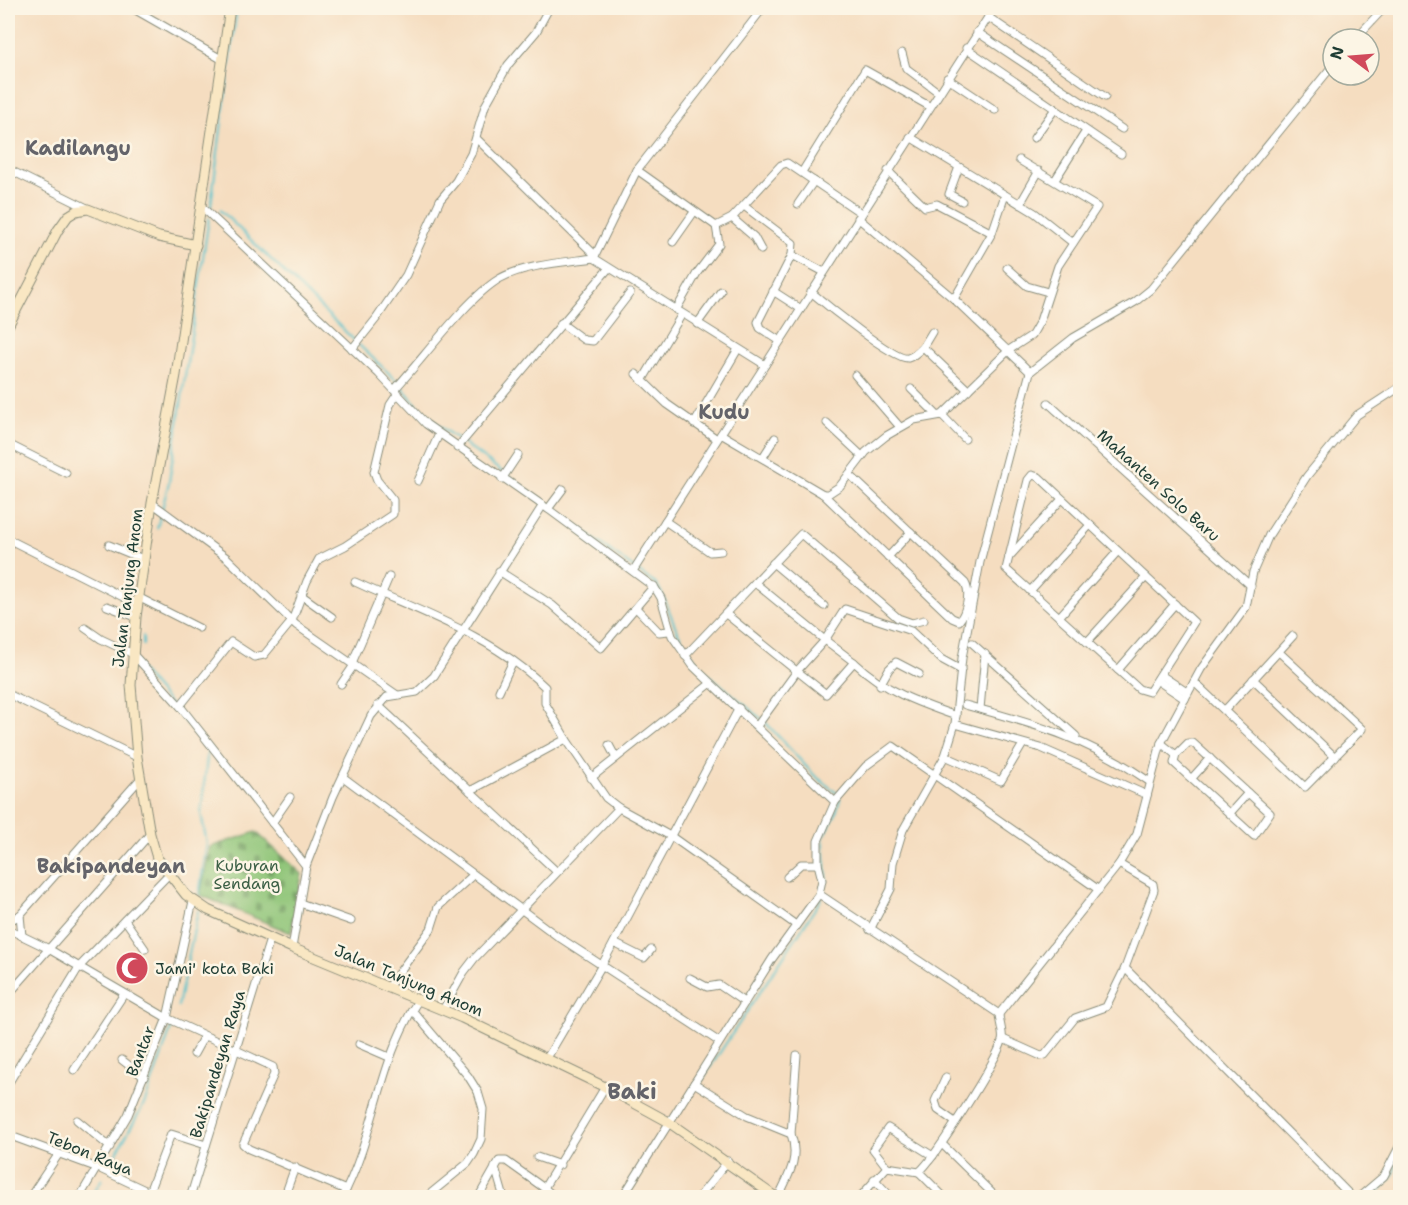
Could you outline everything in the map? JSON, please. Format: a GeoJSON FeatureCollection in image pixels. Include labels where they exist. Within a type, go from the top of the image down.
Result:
{"type":"FeatureCollection","features":[{"type":"Feature","properties":{"kind":"main road","name":"Jalan Tanjung Anom"},"geometry":{"type":"LineString","coordinates":[[230,8],[205,208],[196,245],[158,507],[143,559],[136,617],[132,699],[137,757],[150,834],[157,858],[168,875],[193,901],[270,939],[389,986],[548,1058],[668,1122],[778,1197]]}},
{"type":"Feature","properties":{"kind":"main road"},"geometry":{"type":"LineString","coordinates":[[8,326],[62,223],[76,211],[92,210],[159,237],[196,245]]}},
{"type":"Feature","properties":{"kind":"street"},"geometry":{"type":"LineString","coordinates":[[132,8],[223,60]]}},
{"type":"Feature","properties":{"kind":"street"},"geometry":{"type":"LineString","coordinates":[[355,345],[406,274],[440,200],[463,170],[477,138],[485,106],[508,65],[536,32],[549,8]]}},
{"type":"Feature","properties":{"kind":"street"},"geometry":{"type":"LineString","coordinates":[[594,256],[637,170],[763,8]]}},
{"type":"Feature","properties":{"kind":"street"},"geometry":{"type":"LineString","coordinates":[[634,568],[966,48],[994,8]]}},
{"type":"Feature","properties":{"kind":"street"},"geometry":{"type":"LineString","coordinates":[[1366,27],[1384,8]]}},
{"type":"Feature","properties":{"kind":"street"},"geometry":{"type":"LineString","coordinates":[[988,17],[1105,97]]}},
{"type":"Feature","properties":{"kind":"street"},"geometry":{"type":"LineString","coordinates":[[977,32],[1122,129]]}},
{"type":"Feature","properties":{"kind":"street"},"geometry":{"type":"LineString","coordinates":[[966,48],[1121,154]]}},
{"type":"Feature","properties":{"kind":"street"},"geometry":{"type":"LineString","coordinates":[[902,53],[906,68],[938,92]]}},
{"type":"Feature","properties":{"kind":"street"},"geometry":{"type":"LineString","coordinates":[[802,172],[865,70],[929,106]]}},
{"type":"Feature","properties":{"kind":"street"},"geometry":{"type":"LineString","coordinates":[[947,78],[995,110]]}},
{"type":"Feature","properties":{"kind":"street"},"geometry":{"type":"LineString","coordinates":[[870,930],[891,889],[893,863],[903,830],[945,756],[955,720],[961,670],[980,562],[1030,372],[1073,338],[1135,302],[1151,288],[1321,80]]}},
{"type":"Feature","properties":{"kind":"street"},"geometry":{"type":"LineString","coordinates":[[1034,138],[1055,109]]}},
{"type":"Feature","properties":{"kind":"street"},"geometry":{"type":"LineString","coordinates":[[1055,180],[1086,131]]}},
{"type":"Feature","properties":{"kind":"street"},"geometry":{"type":"LineString","coordinates":[[910,137],[1020,204],[1073,243]]}},
{"type":"Feature","properties":{"kind":"street"},"geometry":{"type":"LineString","coordinates":[[477,138],[608,269],[765,365]]}},
{"type":"Feature","properties":{"kind":"street"},"geometry":{"type":"LineString","coordinates":[[823,494],[840,486],[862,456],[900,427],[939,415],[1009,350],[1025,341],[1037,330],[1058,266],[1097,207],[1019,160]]}},
{"type":"Feature","properties":{"kind":"street"},"geometry":{"type":"LineString","coordinates":[[716,226],[732,218],[784,163],[802,172],[860,215],[954,299],[1030,372]]}},
{"type":"Feature","properties":{"kind":"street"},"geometry":{"type":"LineString","coordinates":[[945,207],[959,167]]}},
{"type":"Feature","properties":{"kind":"street"},"geometry":{"type":"LineString","coordinates":[[8,169],[92,210]]}},
{"type":"Feature","properties":{"kind":"street"},"geometry":{"type":"LineString","coordinates":[[637,170],[716,226],[719,244],[697,273],[642,381]]}},
{"type":"Feature","properties":{"kind":"street"},"geometry":{"type":"LineString","coordinates":[[888,171],[926,207],[935,204],[945,207],[992,233]]}},
{"type":"Feature","properties":{"kind":"street"},"geometry":{"type":"LineString","coordinates":[[1020,204],[1039,171]]}},
{"type":"Feature","properties":{"kind":"street"},"geometry":{"type":"LineString","coordinates":[[798,204],[814,181]]}},
{"type":"Feature","properties":{"kind":"street"},"geometry":{"type":"LineString","coordinates":[[949,194],[962,201]]}},
{"type":"Feature","properties":{"kind":"street"},"geometry":{"type":"LineString","coordinates":[[954,299],[992,233],[1005,195]]}},
{"type":"Feature","properties":{"kind":"street"},"geometry":{"type":"LineString","coordinates":[[744,206],[793,243],[792,255],[773,291],[759,326],[780,341]]}},
{"type":"Feature","properties":{"kind":"street"},"geometry":{"type":"LineString","coordinates":[[205,208],[355,345],[439,434],[460,444],[548,506],[634,568],[654,586],[661,598],[669,632],[710,684],[760,722],[838,797]]}},
{"type":"Feature","properties":{"kind":"street"},"geometry":{"type":"LineString","coordinates":[[673,242],[694,212]]}},
{"type":"Feature","properties":{"kind":"street"},"geometry":{"type":"LineString","coordinates":[[732,218],[754,237],[761,250]]}},
{"type":"Feature","properties":{"kind":"street"},"geometry":{"type":"LineString","coordinates":[[792,255],[824,272]]}},
{"type":"Feature","properties":{"kind":"street"},"geometry":{"type":"LineString","coordinates":[[180,706],[228,645],[237,643],[254,657],[261,657],[292,621],[301,595],[319,559],[345,546],[393,514],[395,504],[374,472],[390,405],[397,388],[475,300],[500,279],[545,266],[594,256]]}},
{"type":"Feature","properties":{"kind":"street"},"geometry":{"type":"LineString","coordinates":[[1007,268],[1027,286],[1048,292]]}},
{"type":"Feature","properties":{"kind":"street"},"geometry":{"type":"LineString","coordinates":[[460,444],[608,269]]}},
{"type":"Feature","properties":{"kind":"street"},"geometry":{"type":"LineString","coordinates":[[697,324],[721,291]]}},
{"type":"Feature","properties":{"kind":"street"},"geometry":{"type":"LineString","coordinates":[[773,291],[801,309]]}},
{"type":"Feature","properties":{"kind":"street"},"geometry":{"type":"LineString","coordinates":[[811,292],[874,341],[902,358],[911,357],[922,347],[932,332]]}},
{"type":"Feature","properties":{"kind":"street"},"geometry":{"type":"LineString","coordinates":[[561,323],[584,340],[593,341],[630,293]]}},
{"type":"Feature","properties":{"kind":"street"},"geometry":{"type":"LineString","coordinates":[[922,347],[968,390]]}},
{"type":"Feature","properties":{"kind":"street"},"geometry":{"type":"LineString","coordinates":[[694,424],[738,349]]}},
{"type":"Feature","properties":{"kind":"street"},"geometry":{"type":"LineString","coordinates":[[636,374],[694,424],[763,457],[823,494],[952,618],[958,621],[961,619],[967,586],[849,474]]}},
{"type":"Feature","properties":{"kind":"street"},"geometry":{"type":"LineString","coordinates":[[855,375],[900,427]]}},
{"type":"Feature","properties":{"kind":"street"},"geometry":{"type":"LineString","coordinates":[[999,1014],[1119,864],[1142,823],[1161,743],[1216,646],[1240,618],[1246,607],[1253,572],[1269,535],[1307,476],[1357,415],[1401,387]]}},
{"type":"Feature","properties":{"kind":"street"},"geometry":{"type":"LineString","coordinates":[[911,389],[965,439]]}},
{"type":"Feature","properties":{"kind":"street","name":"Mahanten Solo Baru"},"geometry":{"type":"LineString","coordinates":[[1048,403],[1251,586]]}},
{"type":"Feature","properties":{"kind":"street"},"geometry":{"type":"LineString","coordinates":[[827,423],[862,456]]}},
{"type":"Feature","properties":{"kind":"street"},"geometry":{"type":"LineString","coordinates":[[418,481],[439,434]]}},
{"type":"Feature","properties":{"kind":"street"},"geometry":{"type":"LineString","coordinates":[[763,457],[775,438]]}},
{"type":"Feature","properties":{"kind":"street"},"geometry":{"type":"LineString","coordinates":[[8,444],[66,473]]}},
{"type":"Feature","properties":{"kind":"street"},"geometry":{"type":"LineString","coordinates":[[504,475],[518,455]]}},
{"type":"Feature","properties":{"kind":"street"},"geometry":{"type":"LineString","coordinates":[[1030,476],[1039,477],[1062,499],[1194,622],[1152,690],[1146,693],[1006,569],[1030,476]]}},
{"type":"Feature","properties":{"kind":"street"},"geometry":{"type":"LineString","coordinates":[[292,948],[306,866],[343,777],[378,705],[387,697],[417,692],[426,686],[499,571],[563,489]]}},
{"type":"Feature","properties":{"kind":"street"},"geometry":{"type":"LineString","coordinates":[[1009,558],[1062,499]]}},
{"type":"Feature","properties":{"kind":"street"},"geometry":{"type":"LineString","coordinates":[[158,507],[227,558],[292,621],[397,695]]}},
{"type":"Feature","properties":{"kind":"street"},"geometry":{"type":"LineString","coordinates":[[665,521],[710,552],[721,551]]}},
{"type":"Feature","properties":{"kind":"street"},"geometry":{"type":"LineString","coordinates":[[1030,591],[1090,525]]}},
{"type":"Feature","properties":{"kind":"street"},"geometry":{"type":"LineString","coordinates":[[888,557],[911,532]]}},
{"type":"Feature","properties":{"kind":"street"},"geometry":{"type":"LineString","coordinates":[[688,654],[801,534],[898,618],[912,624],[924,621]]}},
{"type":"Feature","properties":{"kind":"street"},"geometry":{"type":"LineString","coordinates":[[8,539],[199,628]]}},
{"type":"Feature","properties":{"kind":"street"},"geometry":{"type":"LineString","coordinates":[[109,545],[143,559]]}},
{"type":"Feature","properties":{"kind":"street"},"geometry":{"type":"LineString","coordinates":[[1059,617],[1118,551]]}},
{"type":"Feature","properties":{"kind":"street"},"geometry":{"type":"LineString","coordinates":[[773,563],[824,606]]}},
{"type":"Feature","properties":{"kind":"street"},"geometry":{"type":"LineString","coordinates":[[499,571],[552,605],[599,648],[607,645],[654,586]]}},
{"type":"Feature","properties":{"kind":"street"},"geometry":{"type":"LineString","coordinates":[[341,684],[353,664],[389,577]]}},
{"type":"Feature","properties":{"kind":"street"},"geometry":{"type":"LineString","coordinates":[[1087,642],[1146,577]]}},
{"type":"Feature","properties":{"kind":"street"},"geometry":{"type":"LineString","coordinates":[[355,582],[463,628],[544,687],[545,703],[591,778],[606,798],[619,808],[672,837],[796,925]]}},
{"type":"Feature","properties":{"kind":"street"},"geometry":{"type":"LineString","coordinates":[[755,583],[880,685],[955,720],[1041,748],[1147,795]]}},
{"type":"Feature","properties":{"kind":"street"},"geometry":{"type":"LineString","coordinates":[[301,595],[332,617]]}},
{"type":"Feature","properties":{"kind":"street"},"geometry":{"type":"LineString","coordinates":[[1118,670],[1175,604]]}},
{"type":"Feature","properties":{"kind":"street"},"geometry":{"type":"LineString","coordinates":[[107,606],[136,617]]}},
{"type":"Feature","properties":{"kind":"street"},"geometry":{"type":"LineString","coordinates":[[636,608],[659,632],[669,632]]}},
{"type":"Feature","properties":{"kind":"street"},"geometry":{"type":"LineString","coordinates":[[760,722],[795,670],[823,639],[842,612],[847,609],[911,632],[941,659],[961,670]]}},
{"type":"Feature","properties":{"kind":"street"},"geometry":{"type":"LineString","coordinates":[[726,614],[826,694],[854,663]]}},
{"type":"Feature","properties":{"kind":"street"},"geometry":{"type":"LineString","coordinates":[[85,628],[101,639],[133,654],[180,706],[306,866]]}},
{"type":"Feature","properties":{"kind":"street"},"geometry":{"type":"LineString","coordinates":[[1225,710],[1293,636]]}},
{"type":"Feature","properties":{"kind":"street"},"geometry":{"type":"LineString","coordinates":[[972,643],[1082,742]]}},
{"type":"Feature","properties":{"kind":"street"},"geometry":{"type":"LineString","coordinates":[[1194,682],[1305,788],[1361,728],[1279,652]]}},
{"type":"Feature","properties":{"kind":"street"},"geometry":{"type":"LineString","coordinates":[[980,709],[984,654]]}},
{"type":"Feature","properties":{"kind":"street"},"geometry":{"type":"LineString","coordinates":[[880,685],[896,662],[919,674]]}},
{"type":"Feature","properties":{"kind":"street"},"geometry":{"type":"LineString","coordinates":[[499,691],[512,663]]}},
{"type":"Feature","properties":{"kind":"street"},"geometry":{"type":"LineString","coordinates":[[1160,678],[1186,696]]}},
{"type":"Feature","properties":{"kind":"street"},"geometry":{"type":"LineString","coordinates":[[1253,679],[1335,757]]}},
{"type":"Feature","properties":{"kind":"street"},"geometry":{"type":"LineString","coordinates":[[591,778],[710,684]]}},
{"type":"Feature","properties":{"kind":"street"},"geometry":{"type":"LineString","coordinates":[[8,694],[137,757]]}},
{"type":"Feature","properties":{"kind":"street"},"geometry":{"type":"LineString","coordinates":[[378,705],[556,871]]}},
{"type":"Feature","properties":{"kind":"street"},"geometry":{"type":"LineString","coordinates":[[965,705],[1047,727],[1117,760],[1150,782]]}},
{"type":"Feature","properties":{"kind":"street"},"geometry":{"type":"LineString","coordinates":[[548,1058],[672,837],[739,708]]}},
{"type":"Feature","properties":{"kind":"street"},"geometry":{"type":"LineString","coordinates":[[470,790],[566,739]]}},
{"type":"Feature","properties":{"kind":"street"},"geometry":{"type":"LineString","coordinates":[[1191,742],[1270,813],[1254,836],[1174,762],[1176,755],[1191,742]]}},
{"type":"Feature","properties":{"kind":"street"},"geometry":{"type":"LineString","coordinates":[[1161,743],[1176,755]]}},
{"type":"Feature","properties":{"kind":"street"},"geometry":{"type":"LineString","coordinates":[[945,756],[1001,781],[1023,744]]}},
{"type":"Feature","properties":{"kind":"street"},"geometry":{"type":"LineString","coordinates":[[609,745],[616,758]]}},
{"type":"Feature","properties":{"kind":"street"},"geometry":{"type":"LineString","coordinates":[[622,1197],[718,1041],[796,925],[821,895],[822,880],[818,864],[818,842],[838,797],[866,766],[891,746],[936,774],[1099,890]]}},
{"type":"Feature","properties":{"kind":"street"},"geometry":{"type":"LineString","coordinates":[[1192,778],[1210,758]]}},
{"type":"Feature","properties":{"kind":"street"},"geometry":{"type":"LineString","coordinates":[[343,777],[520,909],[718,1041]]}},
{"type":"Feature","properties":{"kind":"street"},"geometry":{"type":"LineString","coordinates":[[141,778],[20,915],[8,923],[22,936],[47,948],[169,1019],[273,1067],[274,1071],[243,1144],[249,1149],[346,1190]]}},
{"type":"Feature","properties":{"kind":"street"},"geometry":{"type":"LineString","coordinates":[[1230,813],[1248,793]]}},
{"type":"Feature","properties":{"kind":"street"},"geometry":{"type":"LineString","coordinates":[[272,823],[290,797]]}},
{"type":"Feature","properties":{"kind":"street"},"geometry":{"type":"LineString","coordinates":[[443,1010],[464,972],[520,909],[619,808]]}},
{"type":"Feature","properties":{"kind":"street"},"geometry":{"type":"LineString","coordinates":[[8,994],[150,834]]}},
{"type":"Feature","properties":{"kind":"street"},"geometry":{"type":"LineString","coordinates":[[787,877],[804,863],[818,864]]}},
{"type":"Feature","properties":{"kind":"street"},"geometry":{"type":"LineString","coordinates":[[1003,1039],[1035,1055],[1045,1055],[1076,1018],[1106,1007],[1125,968],[1154,887],[1153,884],[1119,864]]}},
{"type":"Feature","properties":{"kind":"street"},"geometry":{"type":"LineString","coordinates":[[8,1084],[79,967],[168,875]]}},
{"type":"Feature","properties":{"kind":"street"},"geometry":{"type":"LineString","coordinates":[[389,986],[431,929],[438,907],[473,875]]}},
{"type":"Feature","properties":{"kind":"street"},"geometry":{"type":"LineString","coordinates":[[821,895],[870,930],[999,1014],[1003,1039],[942,1144],[919,1172]]}},
{"type":"Feature","properties":{"kind":"street","name":"Bantar"},"geometry":{"type":"LineString","coordinates":[[79,1197],[101,1170],[110,1147],[129,1115],[169,1019],[193,901]]}},
{"type":"Feature","properties":{"kind":"street"},"geometry":{"type":"LineString","coordinates":[[300,903],[351,921]]}},
{"type":"Feature","properties":{"kind":"street"},"geometry":{"type":"LineString","coordinates":[[20,915],[22,936]]}},
{"type":"Feature","properties":{"kind":"street"},"geometry":{"type":"LineString","coordinates":[[125,920],[145,949]]}},
{"type":"Feature","properties":{"kind":"street","name":"Bakipandeyan Raya"},"geometry":{"type":"LineString","coordinates":[[190,1197],[270,939]]}},
{"type":"Feature","properties":{"kind":"street"},"geometry":{"type":"LineString","coordinates":[[614,943],[644,958],[651,950]]}},
{"type":"Feature","properties":{"kind":"street"},"geometry":{"type":"LineString","coordinates":[[1125,968],[1353,1197]]}},
{"type":"Feature","properties":{"kind":"street"},"geometry":{"type":"LineString","coordinates":[[690,978],[707,987],[719,985],[744,1002]]}},
{"type":"Feature","properties":{"kind":"street"},"geometry":{"type":"LineString","coordinates":[[74,1070],[124,994]]}},
{"type":"Feature","properties":{"kind":"street"},"geometry":{"type":"LineString","coordinates":[[342,1197],[362,1152],[389,1057],[419,999]]}},
{"type":"Feature","properties":{"kind":"street"},"geometry":{"type":"LineString","coordinates":[[412,1010],[468,1076],[478,1092],[483,1109],[482,1132],[468,1163],[424,1197]]}},
{"type":"Feature","properties":{"kind":"street"},"geometry":{"type":"LineString","coordinates":[[194,1054],[204,1036]]}},
{"type":"Feature","properties":{"kind":"street"},"geometry":{"type":"LineString","coordinates":[[359,1044],[389,1057]]}},
{"type":"Feature","properties":{"kind":"street"},"geometry":{"type":"LineString","coordinates":[[778,1197],[793,1166],[795,1149],[791,1134],[797,1055]]}},
{"type":"Feature","properties":{"kind":"street"},"geometry":{"type":"LineString","coordinates":[[122,1060],[144,1077]]}},
{"type":"Feature","properties":{"kind":"street"},"geometry":{"type":"LineString","coordinates":[[946,1077],[935,1101],[938,1110],[955,1122]]}},
{"type":"Feature","properties":{"kind":"street"},"geometry":{"type":"LineString","coordinates":[[694,1083],[747,1116],[791,1134]]}},
{"type":"Feature","properties":{"kind":"street"},"geometry":{"type":"LineString","coordinates":[[544,1188],[560,1165],[605,1087]]}},
{"type":"Feature","properties":{"kind":"street"},"geometry":{"type":"LineString","coordinates":[[77,1120],[110,1147]]}},
{"type":"Feature","properties":{"kind":"street"},"geometry":{"type":"LineString","coordinates":[[933,1156],[887,1128],[873,1149],[887,1167],[919,1172],[945,1197]]}},
{"type":"Feature","properties":{"kind":"street"},"geometry":{"type":"LineString","coordinates":[[149,1192],[171,1134],[206,1145]]}},
{"type":"Feature","properties":{"kind":"street","name":"Tebon Raya"},"geometry":{"type":"LineString","coordinates":[[8,1135],[101,1170],[162,1197]]}},
{"type":"Feature","properties":{"kind":"street"},"geometry":{"type":"LineString","coordinates":[[942,1144],[997,1197]]}},
{"type":"Feature","properties":{"kind":"street"},"geometry":{"type":"LineString","coordinates":[[1358,1197],[1384,1176],[1401,1145]]}},
{"type":"Feature","properties":{"kind":"street"},"geometry":{"type":"LineString","coordinates":[[32,1194],[58,1155]]}},
{"type":"Feature","properties":{"kind":"street"},"geometry":{"type":"LineString","coordinates":[[537,1156],[560,1165]]}},
{"type":"Feature","properties":{"kind":"street"},"geometry":{"type":"LineString","coordinates":[[478,1197],[499,1161],[506,1161],[556,1197]]}},
{"type":"Feature","properties":{"kind":"street"},"geometry":{"type":"LineString","coordinates":[[698,1197],[728,1161]]}},
{"type":"Feature","properties":{"kind":"street"},"geometry":{"type":"LineString","coordinates":[[284,1197],[295,1167]]}},
{"type":"Feature","properties":{"kind":"street"},"geometry":{"type":"LineString","coordinates":[[495,1167],[504,1197]]}},
{"type":"Feature","properties":{"kind":"street"},"geometry":{"type":"LineString","coordinates":[[858,1197],[887,1167]]}},
{"type":"Feature","properties":{"kind":"street"},"geometry":{"type":"LineString","coordinates":[[874,1179],[892,1197]]}},
{"type":"Feature","properties":{"kind":"green space","name":"Kuburan Sendang"},"geometry":{"type":"Polygon","coordinates":[[[256,832],[302,874],[291,933],[200,895],[210,847],[256,832]]]}},
{"type":"Feature","properties":{"kind":"waterway"},"geometry":{"type":"LineString","coordinates":[[210,212],[237,8]]}},
{"type":"Feature","properties":{"kind":"waterway"},"geometry":{"type":"LineString","coordinates":[[220,210],[355,341]]}},
{"type":"Feature","properties":{"kind":"waterway"},"geometry":{"type":"LineString","coordinates":[[157,528],[169,482],[209,218]]}},
{"type":"Feature","properties":{"kind":"waterway"},"geometry":{"type":"LineString","coordinates":[[359,345],[396,380],[427,417],[657,585],[687,649]]}},
{"type":"Feature","properties":{"kind":"waterway"},"geometry":{"type":"LineString","coordinates":[[143,636],[143,645]]}},
{"type":"Feature","properties":{"kind":"waterway"},"geometry":{"type":"LineString","coordinates":[[691,654],[701,668],[765,722],[813,774],[838,794]]}},
{"type":"Feature","properties":{"kind":"waterway"},"geometry":{"type":"LineString","coordinates":[[139,669],[208,748],[201,814],[207,843],[199,895]]}},
{"type":"Feature","properties":{"kind":"waterway"},"geometry":{"type":"LineString","coordinates":[[701,1081],[820,901],[827,878],[823,838],[835,816],[840,799]]}},
{"type":"Feature","properties":{"kind":"waterway"},"geometry":{"type":"LineString","coordinates":[[178,1006],[198,911]]}},
{"type":"Feature","properties":{"kind":"waterway"},"geometry":{"type":"LineString","coordinates":[[111,1163],[145,1102],[172,1026]]}},
{"type":"Feature","properties":{"kind":"waterway"},"geometry":{"type":"LineString","coordinates":[[1372,1198],[1392,1177],[1400,1158]]}},
{"type":"Feature","properties":{"kind":"waterway"},"geometry":{"type":"LineString","coordinates":[[90,1198],[102,1179]]}},
{"type":"Feature","properties":{"kind":"place","name":"Jami' kota Baki"},"geometry":{"type":"Point","coordinates":[132,968]}},
{"type":"Feature","properties":{"kind":"district","name":"Kadilangu"},"geometry":{"type":"Point","coordinates":[78,148]}},
{"type":"Feature","properties":{"kind":"district","name":"Kudu"},"geometry":{"type":"Point","coordinates":[724,412]}},
{"type":"Feature","properties":{"kind":"district","name":"Bakipandeyan"},"geometry":{"type":"Point","coordinates":[111,866]}},
{"type":"Feature","properties":{"kind":"district","name":"Baki"},"geometry":{"type":"Point","coordinates":[632,1091]}}]}
